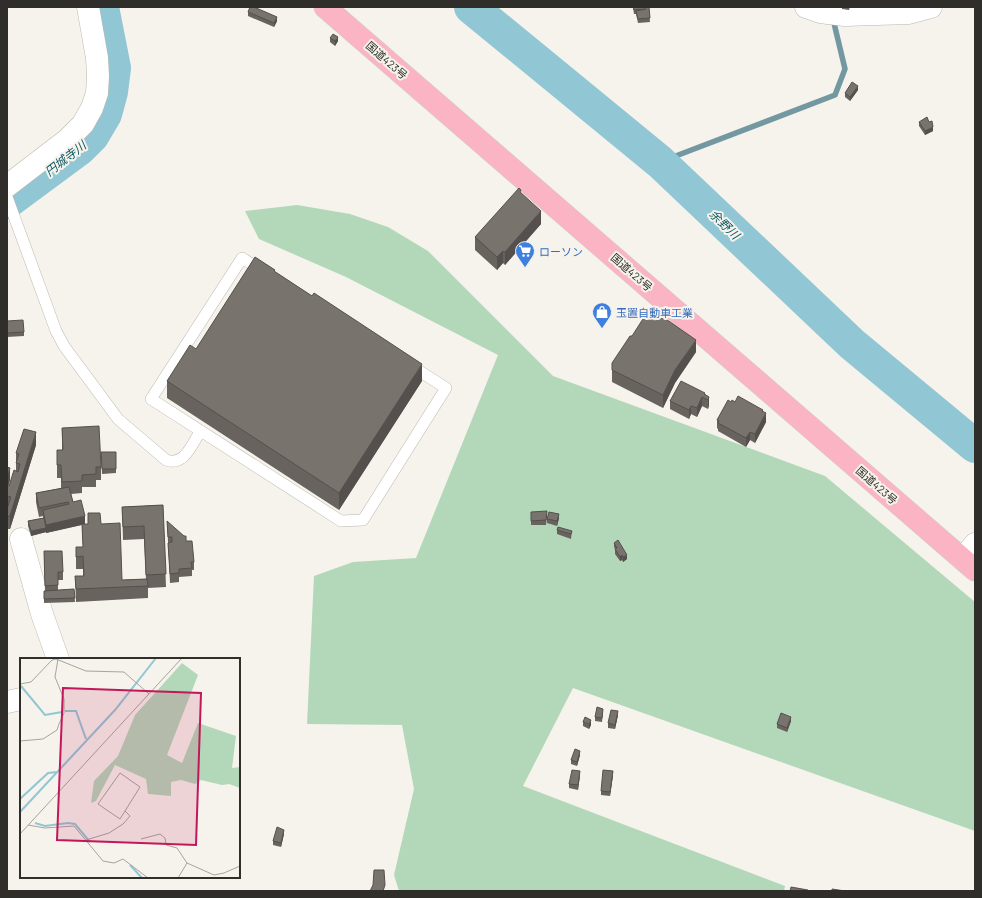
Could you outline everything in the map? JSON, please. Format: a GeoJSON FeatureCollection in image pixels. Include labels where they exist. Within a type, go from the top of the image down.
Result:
{"type":"FeatureCollection","features":[{"type":"Feature","properties":{"kind":"highway","name":"国道423号"},"geometry":{"type":"LineString","coordinates":[[325,7],[972,554]]}},
{"type":"Feature","properties":{"kind":"street"},"geometry":{"type":"LineString","coordinates":[[7,186],[67,140],[83,124],[92,108],[97,93],[98,58],[88,7]]}},
{"type":"Feature","properties":{"kind":"street"},"geometry":{"type":"LineString","coordinates":[[806,7],[820,12],[845,15],[909,13],[931,7]]}},
{"type":"Feature","properties":{"kind":"street"},"geometry":{"type":"LineString","coordinates":[[21,539],[42,614],[58,658]]}},
{"type":"Feature","properties":{"kind":"street"},"geometry":{"type":"LineString","coordinates":[[7,702],[20,699]]}},
{"type":"Feature","properties":{"kind":"lane"},"geometry":{"type":"LineString","coordinates":[[7,197],[56,331],[64,346],[118,419],[170,462],[175,462],[185,455],[200,432]]}},
{"type":"Feature","properties":{"kind":"lane"},"geometry":{"type":"LineString","coordinates":[[242,258],[446,388],[363,520],[340,521],[200,432],[151,399],[242,258]]}},
{"type":"Feature","properties":{"kind":"green space"},"geometry":{"type":"Polygon","coordinates":[[[297,205],[350,214],[388,227],[428,251],[553,376],[825,476],[975,602],[975,831],[573,688],[523,786],[785,886],[784,891],[399,891],[394,875],[414,789],[402,725],[307,724],[314,576],[353,562],[416,558],[498,355],[346,277],[259,239],[245,211],[297,205]]]}},
{"type":"Feature","properties":{"kind":"building"},"geometry":{"type":"Polygon","coordinates":[[[250,7],[254,7],[277,17],[274,23],[248,12],[250,7]]]}},
{"type":"Feature","properties":{"kind":"building"},"geometry":{"type":"Polygon","coordinates":[[[633,7],[649,7],[650,18],[638,19],[636,11],[646,9],[634,10],[633,7]]]}},
{"type":"Feature","properties":{"kind":"building"},"geometry":{"type":"Polygon","coordinates":[[[333,34],[338,37],[335,41],[330,38],[333,34]]]}},
{"type":"Feature","properties":{"kind":"building"},"geometry":{"type":"Polygon","coordinates":[[[852,82],[858,86],[850,97],[845,93],[852,82]]]}},
{"type":"Feature","properties":{"kind":"building"},"geometry":{"type":"Polygon","coordinates":[[[927,117],[929,122],[932,121],[933,127],[925,131],[919,122],[927,117]]]}},
{"type":"Feature","properties":{"kind":"building"},"geometry":{"type":"Polygon","coordinates":[[[519,188],[521,190],[520,192],[541,211],[505,252],[503,251],[497,257],[475,237],[519,188]]]}},
{"type":"Feature","properties":{"kind":"building"},"geometry":{"type":"Polygon","coordinates":[[[255,257],[312,296],[314,293],[422,364],[339,493],[167,381],[190,345],[196,349],[255,257]]]}},
{"type":"Feature","properties":{"kind":"building"},"geometry":{"type":"Polygon","coordinates":[[[650,308],[696,340],[675,370],[663,395],[612,370],[612,363],[650,308]]]}},
{"type":"Feature","properties":{"kind":"building"},"geometry":{"type":"Polygon","coordinates":[[[23,320],[24,332],[7,333],[7,321],[23,320]]]}},
{"type":"Feature","properties":{"kind":"building"},"geometry":{"type":"Polygon","coordinates":[[[681,381],[705,393],[704,394],[709,397],[708,400],[702,397],[697,408],[691,406],[689,410],[670,401],[681,381]]]}},
{"type":"Feature","properties":{"kind":"building"},"geometry":{"type":"Polygon","coordinates":[[[738,396],[766,413],[755,434],[750,432],[746,438],[718,423],[719,421],[717,420],[728,400],[735,402],[738,396]]]}},
{"type":"Feature","properties":{"kind":"building"},"geometry":{"type":"Polygon","coordinates":[[[99,426],[101,467],[96,467],[96,474],[82,475],[82,481],[62,482],[61,465],[57,465],[57,450],[63,450],[62,428],[99,426]]]}},
{"type":"Feature","properties":{"kind":"building"},"geometry":{"type":"Polygon","coordinates":[[[24,429],[36,432],[10,516],[7,517],[7,509],[11,497],[7,496],[7,486],[9,486],[14,470],[18,472],[20,464],[16,463],[19,454],[16,453],[24,429]]]}},
{"type":"Feature","properties":{"kind":"building"},"geometry":{"type":"Polygon","coordinates":[[[101,452],[116,452],[116,469],[102,469],[101,452]]]}},
{"type":"Feature","properties":{"kind":"building"},"geometry":{"type":"Polygon","coordinates":[[[7,467],[10,468],[7,478],[7,467]]]}},
{"type":"Feature","properties":{"kind":"building"},"geometry":{"type":"Polygon","coordinates":[[[69,487],[73,502],[81,500],[85,516],[46,525],[43,510],[69,504],[68,502],[39,508],[36,493],[69,487]]]}},
{"type":"Feature","properties":{"kind":"building"},"geometry":{"type":"Polygon","coordinates":[[[163,505],[166,574],[146,575],[144,526],[123,527],[122,507],[163,505]]]}},
{"type":"Feature","properties":{"kind":"building"},"geometry":{"type":"Polygon","coordinates":[[[547,511],[546,520],[531,521],[531,512],[547,511]]]}},
{"type":"Feature","properties":{"kind":"building"},"geometry":{"type":"Polygon","coordinates":[[[549,512],[559,514],[557,521],[547,519],[549,512]]]}},
{"type":"Feature","properties":{"kind":"building"},"geometry":{"type":"Polygon","coordinates":[[[88,513],[100,513],[101,524],[120,523],[122,580],[147,579],[148,586],[76,589],[75,576],[84,576],[83,556],[76,557],[76,547],[83,547],[82,524],[88,524],[88,513]]]}},
{"type":"Feature","properties":{"kind":"building"},"geometry":{"type":"Polygon","coordinates":[[[44,518],[46,528],[31,531],[28,521],[44,518]]]}},
{"type":"Feature","properties":{"kind":"building"},"geometry":{"type":"Polygon","coordinates":[[[167,521],[184,536],[186,536],[186,541],[192,541],[194,562],[191,562],[192,568],[179,569],[179,573],[170,574],[168,543],[172,542],[172,537],[168,537],[167,521]]]}},
{"type":"Feature","properties":{"kind":"building"},"geometry":{"type":"Polygon","coordinates":[[[558,527],[572,531],[571,534],[557,530],[558,527]]]}},
{"type":"Feature","properties":{"kind":"building"},"geometry":{"type":"Polygon","coordinates":[[[618,540],[627,555],[623,557],[622,555],[620,557],[615,549],[617,548],[614,543],[618,540]]]}},
{"type":"Feature","properties":{"kind":"building"},"geometry":{"type":"Polygon","coordinates":[[[44,551],[62,551],[63,572],[58,572],[58,585],[45,586],[44,551]]]}},
{"type":"Feature","properties":{"kind":"building"},"geometry":{"type":"Polygon","coordinates":[[[74,589],[75,598],[44,599],[44,591],[74,589]]]}},
{"type":"Feature","properties":{"kind":"building"},"geometry":{"type":"Polygon","coordinates":[[[597,707],[603,709],[602,718],[595,717],[597,707]]]}},
{"type":"Feature","properties":{"kind":"building"},"geometry":{"type":"Polygon","coordinates":[[[611,710],[618,711],[615,725],[608,723],[611,710]]]}},
{"type":"Feature","properties":{"kind":"building"},"geometry":{"type":"Polygon","coordinates":[[[781,713],[791,717],[787,728],[777,724],[781,713]]]}},
{"type":"Feature","properties":{"kind":"building"},"geometry":{"type":"Polygon","coordinates":[[[585,717],[591,720],[589,724],[583,722],[585,717]]]}},
{"type":"Feature","properties":{"kind":"building"},"geometry":{"type":"Polygon","coordinates":[[[575,749],[580,751],[577,762],[571,760],[575,749]]]}},
{"type":"Feature","properties":{"kind":"building"},"geometry":{"type":"Polygon","coordinates":[[[572,770],[580,771],[578,785],[569,784],[572,770]]]}},
{"type":"Feature","properties":{"kind":"building"},"geometry":{"type":"Polygon","coordinates":[[[603,770],[613,771],[610,792],[601,791],[603,770]]]}},
{"type":"Feature","properties":{"kind":"building"},"geometry":{"type":"Polygon","coordinates":[[[277,827],[284,830],[281,843],[273,841],[277,827]]]}},
{"type":"Feature","properties":{"kind":"building"},"geometry":{"type":"Polygon","coordinates":[[[374,870],[384,870],[385,885],[383,891],[370,891],[373,885],[374,870]]]}},
{"type":"Feature","properties":{"kind":"building"},"geometry":{"type":"Polygon","coordinates":[[[791,887],[808,890],[808,891],[790,891],[791,887]]]}},
{"type":"Feature","properties":{"kind":"building"},"geometry":{"type":"Polygon","coordinates":[[[832,889],[845,891],[832,891],[832,889]]]}},
{"type":"Feature","properties":{"kind":"waterway","name":"円城寺川"},"geometry":{"type":"LineString","coordinates":[[7,202],[80,148],[92,136],[105,114],[111,92],[114,68],[102,7]]}},
{"type":"Feature","properties":{"kind":"waterway","name":"余野川"},"geometry":{"type":"LineString","coordinates":[[471,7],[660,162],[852,344],[975,446]]}},
{"type":"Feature","properties":{"kind":"waterway"},"geometry":{"type":"LineString","coordinates":[[660,162],[835,95],[845,69],[833,19]]}},
{"type":"Feature","properties":{"kind":"place","name":"ローソン"},"geometry":{"type":"Point","coordinates":[525,268]}},
{"type":"Feature","properties":{"kind":"place","name":"玉置自動車工業"},"geometry":{"type":"Point","coordinates":[602,329]}}]}
